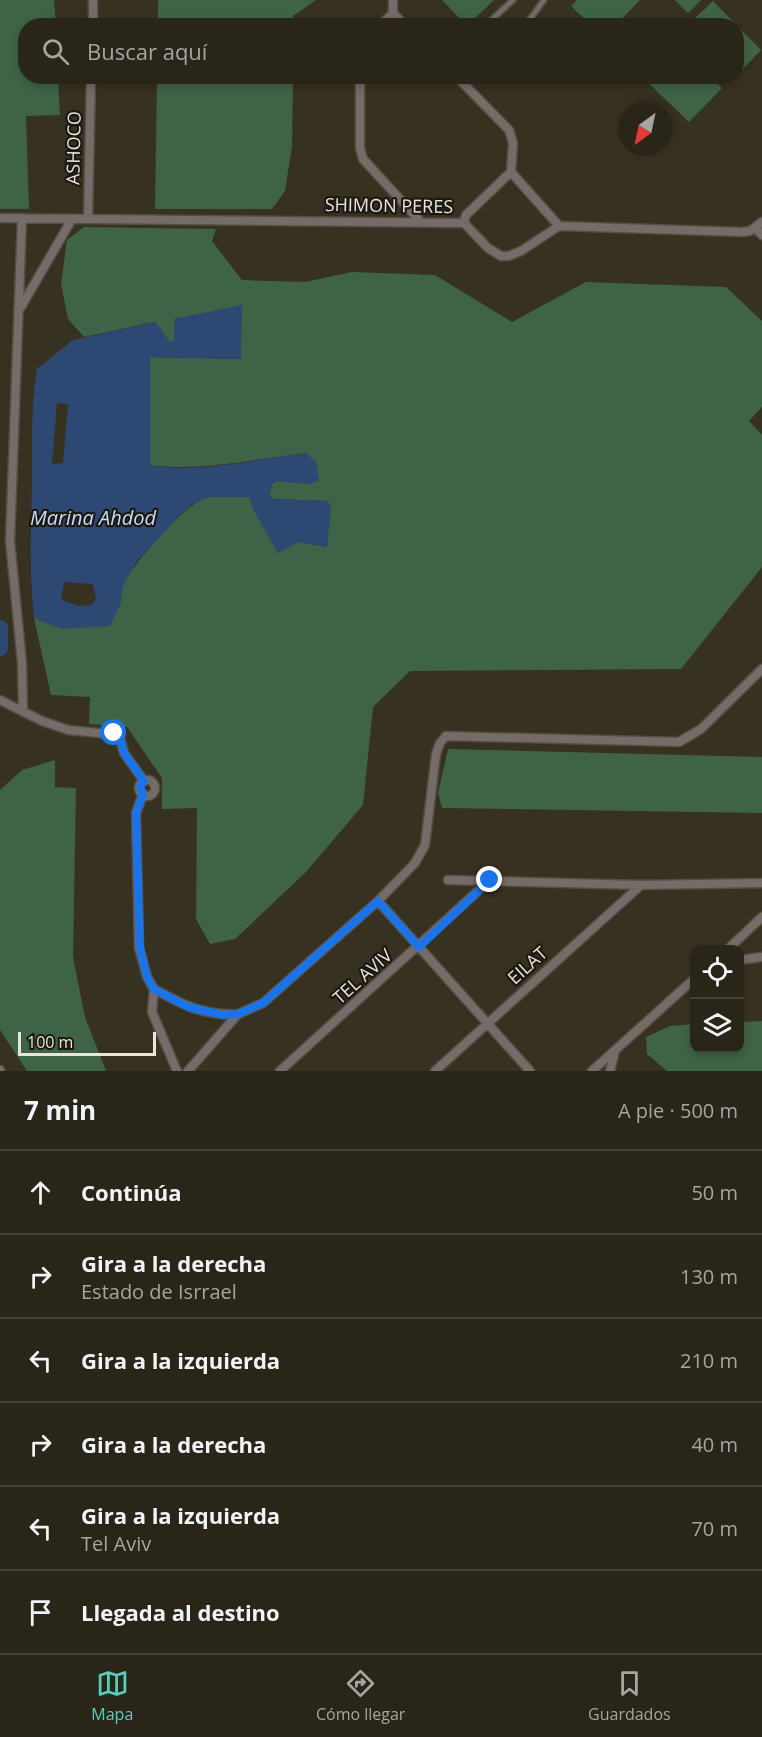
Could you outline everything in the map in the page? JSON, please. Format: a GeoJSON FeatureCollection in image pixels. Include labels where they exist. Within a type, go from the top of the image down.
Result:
{"type":"FeatureCollection","features":[{"type":"Feature","properties":{"kind":"street"},"geometry":{"type":"LineString","coordinates":[[93,0],[93,18]]}},
{"type":"Feature","properties":{"kind":"street"},"geometry":{"type":"LineString","coordinates":[[393,0],[393,13],[398,18]]}},
{"type":"Feature","properties":{"kind":"street"},"geometry":{"type":"LineString","coordinates":[[388,18],[393,13]]}},
{"type":"Feature","properties":{"kind":"street","name":"ASHOCO"},"geometry":{"type":"LineString","coordinates":[[88,219],[92,84]]}},
{"type":"Feature","properties":{"kind":"street"},"geometry":{"type":"LineString","coordinates":[[360,84],[360,148],[363,159],[420,221]]}},
{"type":"Feature","properties":{"kind":"street"},"geometry":{"type":"LineString","coordinates":[[464,84],[509,130],[513,143],[511,172],[465,216],[464,223]]}},
{"type":"Feature","properties":{"kind":"street"},"geometry":{"type":"LineString","coordinates":[[511,172],[560,226],[742,232],[759,225],[762,236]]}},
{"type":"Feature","properties":{"kind":"street","name":"SHIMON PERES"},"geometry":{"type":"LineString","coordinates":[[0,218],[464,223],[488,248],[501,256],[509,256],[521,251],[560,226]]}},
{"type":"Feature","properties":{"kind":"street"},"geometry":{"type":"LineString","coordinates":[[22,218],[10,541],[22,663],[23,712]]}},
{"type":"Feature","properties":{"kind":"street"},"geometry":{"type":"LineString","coordinates":[[20,308],[72,219]]}},
{"type":"Feature","properties":{"kind":"street"},"geometry":{"type":"LineString","coordinates":[[188,1071],[238,1014],[263,1003],[378,901],[415,863],[425,845],[436,754],[440,743],[446,736],[679,742],[700,729],[762,669]]}},
{"type":"Feature","properties":{"kind":"street"},"geometry":{"type":"LineString","coordinates":[[3,702],[68,730],[119,735],[124,753],[144,781]]}},
{"type":"Feature","properties":{"kind":"street"},"geometry":{"type":"LineString","coordinates":[[144,781],[140,786],[143,794],[136,813],[137,921],[147,977],[154,989],[188,1007],[206,1013],[238,1014]]}},
{"type":"Feature","properties":{"kind":"street"},"geometry":{"type":"LineString","coordinates":[[143,794],[151,795],[155,789],[152,781],[144,781]]}},
{"type":"Feature","properties":{"kind":"street"},"geometry":{"type":"LineString","coordinates":[[448,880],[641,885],[762,883]]}},
{"type":"Feature","properties":{"kind":"street","name":"TEL AVIV"},"geometry":{"type":"LineString","coordinates":[[280,1071],[490,880]]}},
{"type":"Feature","properties":{"kind":"street","name":"EILAT"},"geometry":{"type":"LineString","coordinates":[[435,1071],[641,885]]}},
{"type":"Feature","properties":{"kind":"street"},"geometry":{"type":"LineString","coordinates":[[378,901],[530,1071]]}},
{"type":"Feature","properties":{"kind":"street"},"geometry":{"type":"LineString","coordinates":[[732,945],[762,917]]}},
{"type":"Feature","properties":{"kind":"street"},"geometry":{"type":"LineString","coordinates":[[744,959],[762,957]]}},
{"type":"Feature","properties":{"kind":"street"},"geometry":{"type":"LineString","coordinates":[[592,1071],[690,983]]}},
{"type":"Feature","properties":{"kind":"street"},"geometry":{"type":"LineString","coordinates":[[154,989],[152,1012],[177,1071]]}},
{"type":"Feature","properties":{"kind":"street"},"geometry":{"type":"LineString","coordinates":[[610,1071],[616,1050]]}},
{"type":"Feature","properties":{"kind":"lane"},"geometry":{"type":"LineString","coordinates":[[494,18],[513,0]]}},
{"type":"Feature","properties":{"kind":"lane"},"geometry":{"type":"LineString","coordinates":[[531,18],[544,0]]}},
{"type":"Feature","properties":{"kind":"green space"},"geometry":{"type":"Polygon","coordinates":[[[0,0],[54,0],[55,18],[18,18],[18,84],[58,84],[60,115],[26,116],[29,209],[0,209],[0,0]]]}},
{"type":"Feature","properties":{"kind":"green space"},"geometry":{"type":"Polygon","coordinates":[[[158,0],[316,0],[293,18],[158,18],[158,0]]]}},
{"type":"Feature","properties":{"kind":"green space"},"geometry":{"type":"Polygon","coordinates":[[[442,0],[494,0],[475,18],[459,18],[442,0]]]}},
{"type":"Feature","properties":{"kind":"green space"},"geometry":{"type":"Polygon","coordinates":[[[577,0],[640,0],[623,18],[584,18],[571,6],[577,0]]]}},
{"type":"Feature","properties":{"kind":"green space"},"geometry":{"type":"Polygon","coordinates":[[[675,0],[701,0],[688,13],[675,0]]]}},
{"type":"Feature","properties":{"kind":"green space"},"geometry":{"type":"Polygon","coordinates":[[[713,1],[730,18],[695,18],[713,1]]]}},
{"type":"Feature","properties":{"kind":"green space"},"geometry":{"type":"Polygon","coordinates":[[[744,33],[761,50],[744,68],[744,33]]]}},
{"type":"Feature","properties":{"kind":"green space"},"geometry":{"type":"Polygon","coordinates":[[[157,84],[293,84],[292,146],[285,191],[272,209],[155,209],[157,84]]]}},
{"type":"Feature","properties":{"kind":"green space"},"geometry":{"type":"Polygon","coordinates":[[[649,84],[718,84],[722,88],[689,122],[672,106],[672,102],[668,102],[649,84]]]}},
{"type":"Feature","properties":{"kind":"green space"},"geometry":{"type":"Polygon","coordinates":[[[84,227],[216,229],[212,241],[242,280],[305,282],[352,272],[435,275],[512,322],[586,282],[726,287],[762,321],[762,407],[749,421],[762,435],[762,567],[681,669],[410,671],[373,707],[363,805],[306,872],[235,939],[210,944],[196,919],[197,808],[162,809],[162,778],[127,727],[89,724],[90,697],[51,695],[34,618],[62,629],[120,605],[124,582],[139,561],[175,521],[199,501],[208,497],[250,497],[254,511],[299,542],[327,547],[328,501],[273,499],[269,496],[272,484],[276,481],[310,484],[306,453],[208,466],[150,465],[150,357],[240,359],[242,306],[175,319],[174,341],[169,341],[155,322],[84,337],[68,319],[61,284],[67,240],[84,227]]]}},
{"type":"Feature","properties":{"kind":"green space"},"geometry":{"type":"Polygon","coordinates":[[[448,749],[762,757],[762,813],[442,808],[438,793],[448,749]]]}},
{"type":"Feature","properties":{"kind":"green space"},"geometry":{"type":"Polygon","coordinates":[[[55,760],[55,787],[76,788],[73,957],[85,1017],[106,1071],[27,1071],[0,1030],[0,790],[22,770],[55,760]]]}},
{"type":"Feature","properties":{"kind":"green space"},"geometry":{"type":"Polygon","coordinates":[[[762,1021],[762,1071],[667,1071],[647,1054],[646,1037],[670,1026],[690,1024],[690,1053],[744,1053],[744,1022],[762,1021]]]}},
{"type":"Feature","properties":{"kind":"water","name":"Marina Ahdod"},"geometry":{"type":"Polygon","coordinates":[[[242,305],[241,359],[150,357],[150,465],[208,467],[306,453],[316,462],[319,480],[310,484],[276,481],[272,484],[269,495],[274,499],[328,501],[331,508],[327,547],[299,542],[278,553],[254,511],[250,497],[209,497],[193,504],[182,513],[137,561],[123,585],[120,605],[110,626],[62,629],[34,618],[31,583],[32,424],[37,369],[73,340],[156,322],[169,341],[174,341],[174,319],[242,305]],[[57,403],[52,464],[63,463],[68,404],[57,403]],[[64,582],[61,600],[79,606],[92,605],[96,599],[93,584],[64,582]]]}},
{"type":"Feature","properties":{"kind":"waterway"},"geometry":{"type":"LineString","coordinates":[[0,628],[0,648]]}},
{"type":"Feature","properties":{"kind":"route"},"geometry":{"type":"LineString","coordinates":[[114,733],[119,735],[124,753],[144,781],[140,786],[143,794],[136,813],[137,921],[147,977],[154,989],[188,1007],[206,1013],[223,1015],[238,1014],[263,1003],[378,901],[419,947],[490,880]]}}]}
